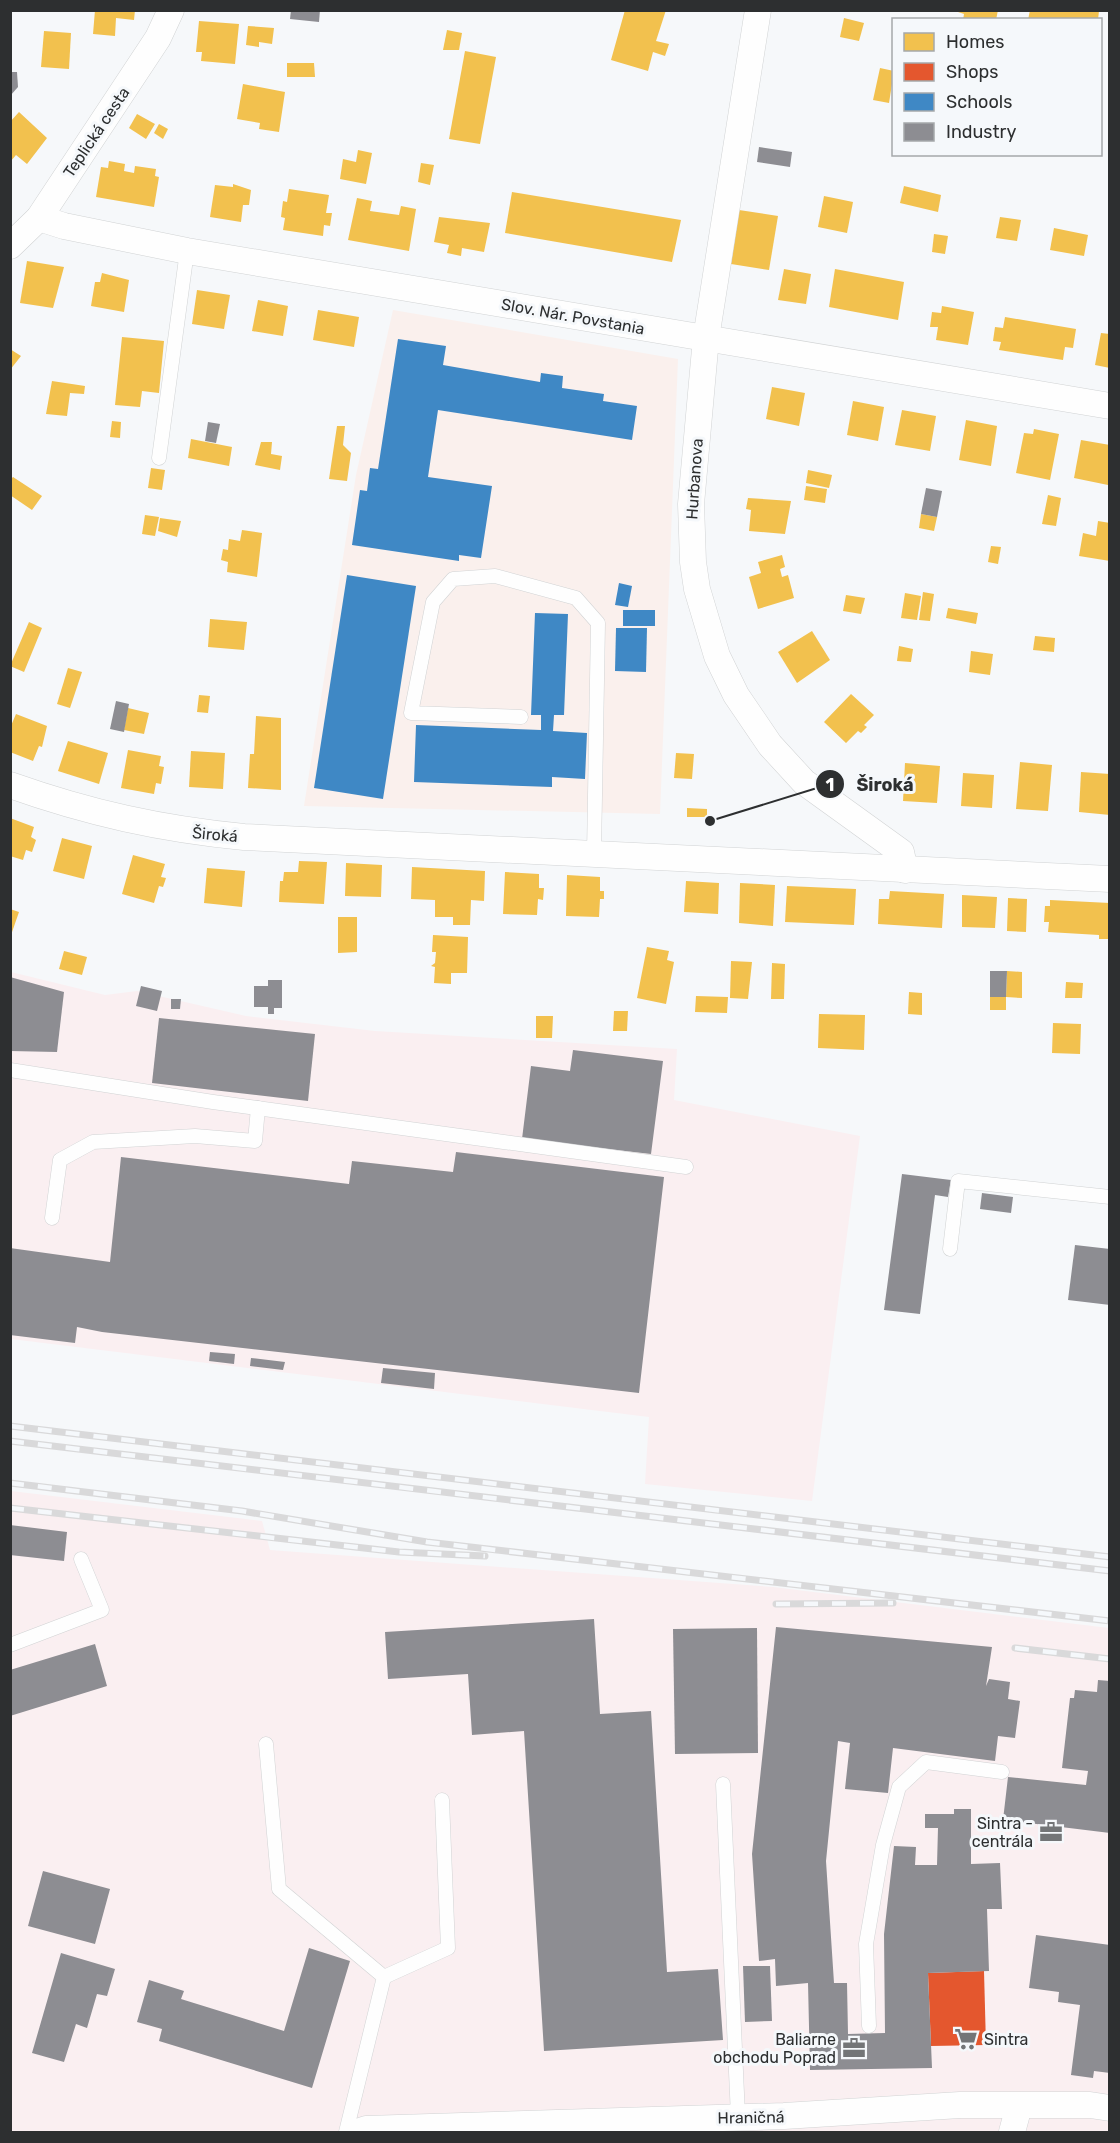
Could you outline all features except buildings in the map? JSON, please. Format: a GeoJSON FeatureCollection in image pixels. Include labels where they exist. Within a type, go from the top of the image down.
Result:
{"type":"FeatureCollection","features":[{"type":"Feature","properties":{"kind":"street","name":"Teplická cesta"},"geometry":{"type":"LineString","coordinates":[[10,246],[39,218],[158,38],[171,10]]}},
{"type":"Feature","properties":{"kind":"street","name":"Hurbanova"},"geometry":{"type":"LineString","coordinates":[[758,10],[706,339],[691,504],[691,535],[697,589],[717,656],[736,695],[770,745],[804,782],[901,852],[905,870]]}},
{"type":"Feature","properties":{"kind":"street","name":"Slov. Nár. Povstania"},"geometry":{"type":"LineString","coordinates":[[39,218],[187,251],[1110,406]]}},
{"type":"Feature","properties":{"kind":"street","name":"Široká"},"geometry":{"type":"LineString","coordinates":[[10,785],[106,815],[184,831],[323,841],[1110,879]]}},
{"type":"Feature","properties":{"kind":"street","name":"Hraničná"},"geometry":{"type":"LineString","coordinates":[[357,2133],[366,2129],[784,2116],[960,2105],[1090,2105],[1110,2108]]}},
{"type":"Feature","properties":{"kind":"street"},"geometry":{"type":"LineString","coordinates":[[1012,2133],[1019,2106]]}},
{"type":"Feature","properties":{"kind":"lane"},"geometry":{"type":"LineString","coordinates":[[159,459],[187,251]]}},
{"type":"Feature","properties":{"kind":"lane"},"geometry":{"type":"LineString","coordinates":[[521,717],[411,713],[433,602],[453,579],[495,576],[576,598],[598,623],[594,853]]}},
{"type":"Feature","properties":{"kind":"lane"},"geometry":{"type":"LineString","coordinates":[[10,1070],[258,1108],[686,1167]]}},
{"type":"Feature","properties":{"kind":"lane"},"geometry":{"type":"LineString","coordinates":[[52,1218],[60,1160],[93,1142],[195,1136],[255,1141],[258,1108]]}},
{"type":"Feature","properties":{"kind":"lane"},"geometry":{"type":"LineString","coordinates":[[950,1250],[958,1181],[1110,1197]]}},
{"type":"Feature","properties":{"kind":"lane"},"geometry":{"type":"LineString","coordinates":[[10,1645],[102,1610],[81,1559]]}},
{"type":"Feature","properties":{"kind":"lane"},"geometry":{"type":"LineString","coordinates":[[266,1744],[279,1889],[384,1977]]}},
{"type":"Feature","properties":{"kind":"lane"},"geometry":{"type":"LineString","coordinates":[[869,2026],[866,1944],[883,1845],[899,1787],[926,1762],[1002,1773]]}},
{"type":"Feature","properties":{"kind":"lane"},"geometry":{"type":"LineString","coordinates":[[723,1784],[738,2116]]}},
{"type":"Feature","properties":{"kind":"lane"},"geometry":{"type":"LineString","coordinates":[[384,1977],[448,1948],[442,1800]]}},
{"type":"Feature","properties":{"kind":"lane"},"geometry":{"type":"LineString","coordinates":[[346,2133],[384,1977]]}},
{"type":"Feature","properties":{"kind":"shaded area"},"geometry":{"type":"Polygon","coordinates":[[[393,310],[678,359],[660,814],[304,806],[356,475],[393,310]]]}},
{"type":"Feature","properties":{"kind":"shaded area"},"geometry":{"type":"Polygon","coordinates":[[[11,972],[105,995],[137,991],[246,1016],[375,1031],[677,1049],[674,1100],[860,1136],[812,1501],[645,1484],[649,1417],[11,1339],[11,972]]]}},
{"type":"Feature","properties":{"kind":"shaded area"},"geometry":{"type":"Polygon","coordinates":[[[11,1491],[262,1521],[270,1550],[773,1587],[1109,1628],[1109,2132],[11,2132],[11,1491]]]}},
{"type":"Feature","properties":{"kind":"railway"},"geometry":{"type":"LineString","coordinates":[[10,1426],[1110,1557]]}},
{"type":"Feature","properties":{"kind":"railway"},"geometry":{"type":"LineString","coordinates":[[10,1441],[1110,1571]]}},
{"type":"Feature","properties":{"kind":"railway"},"geometry":{"type":"LineString","coordinates":[[10,1483],[242,1511],[427,1542],[1110,1621]]}},
{"type":"Feature","properties":{"kind":"railway"},"geometry":{"type":"LineString","coordinates":[[10,1508],[399,1552],[485,1556]]}},
{"type":"Feature","properties":{"kind":"railway"},"geometry":{"type":"LineString","coordinates":[[776,1604],[893,1603]]}},
{"type":"Feature","properties":{"kind":"railway"},"geometry":{"type":"LineString","coordinates":[[1015,1648],[1110,1659]]}},
{"type":"Feature","properties":{"kind":"place","name":"Široká"},"geometry":{"type":"Point","coordinates":[710,821]}},
{"type":"Feature","properties":{"kind":"place","name":"Sintra - centrála"},"geometry":{"type":"Point","coordinates":[1051,1832]}},
{"type":"Feature","properties":{"kind":"place","name":"Sintra"},"geometry":{"type":"Point","coordinates":[966,2039]}},
{"type":"Feature","properties":{"kind":"place","name":"Baliarne obchodu Poprad"},"geometry":{"type":"Point","coordinates":[854,2048]}}]}
